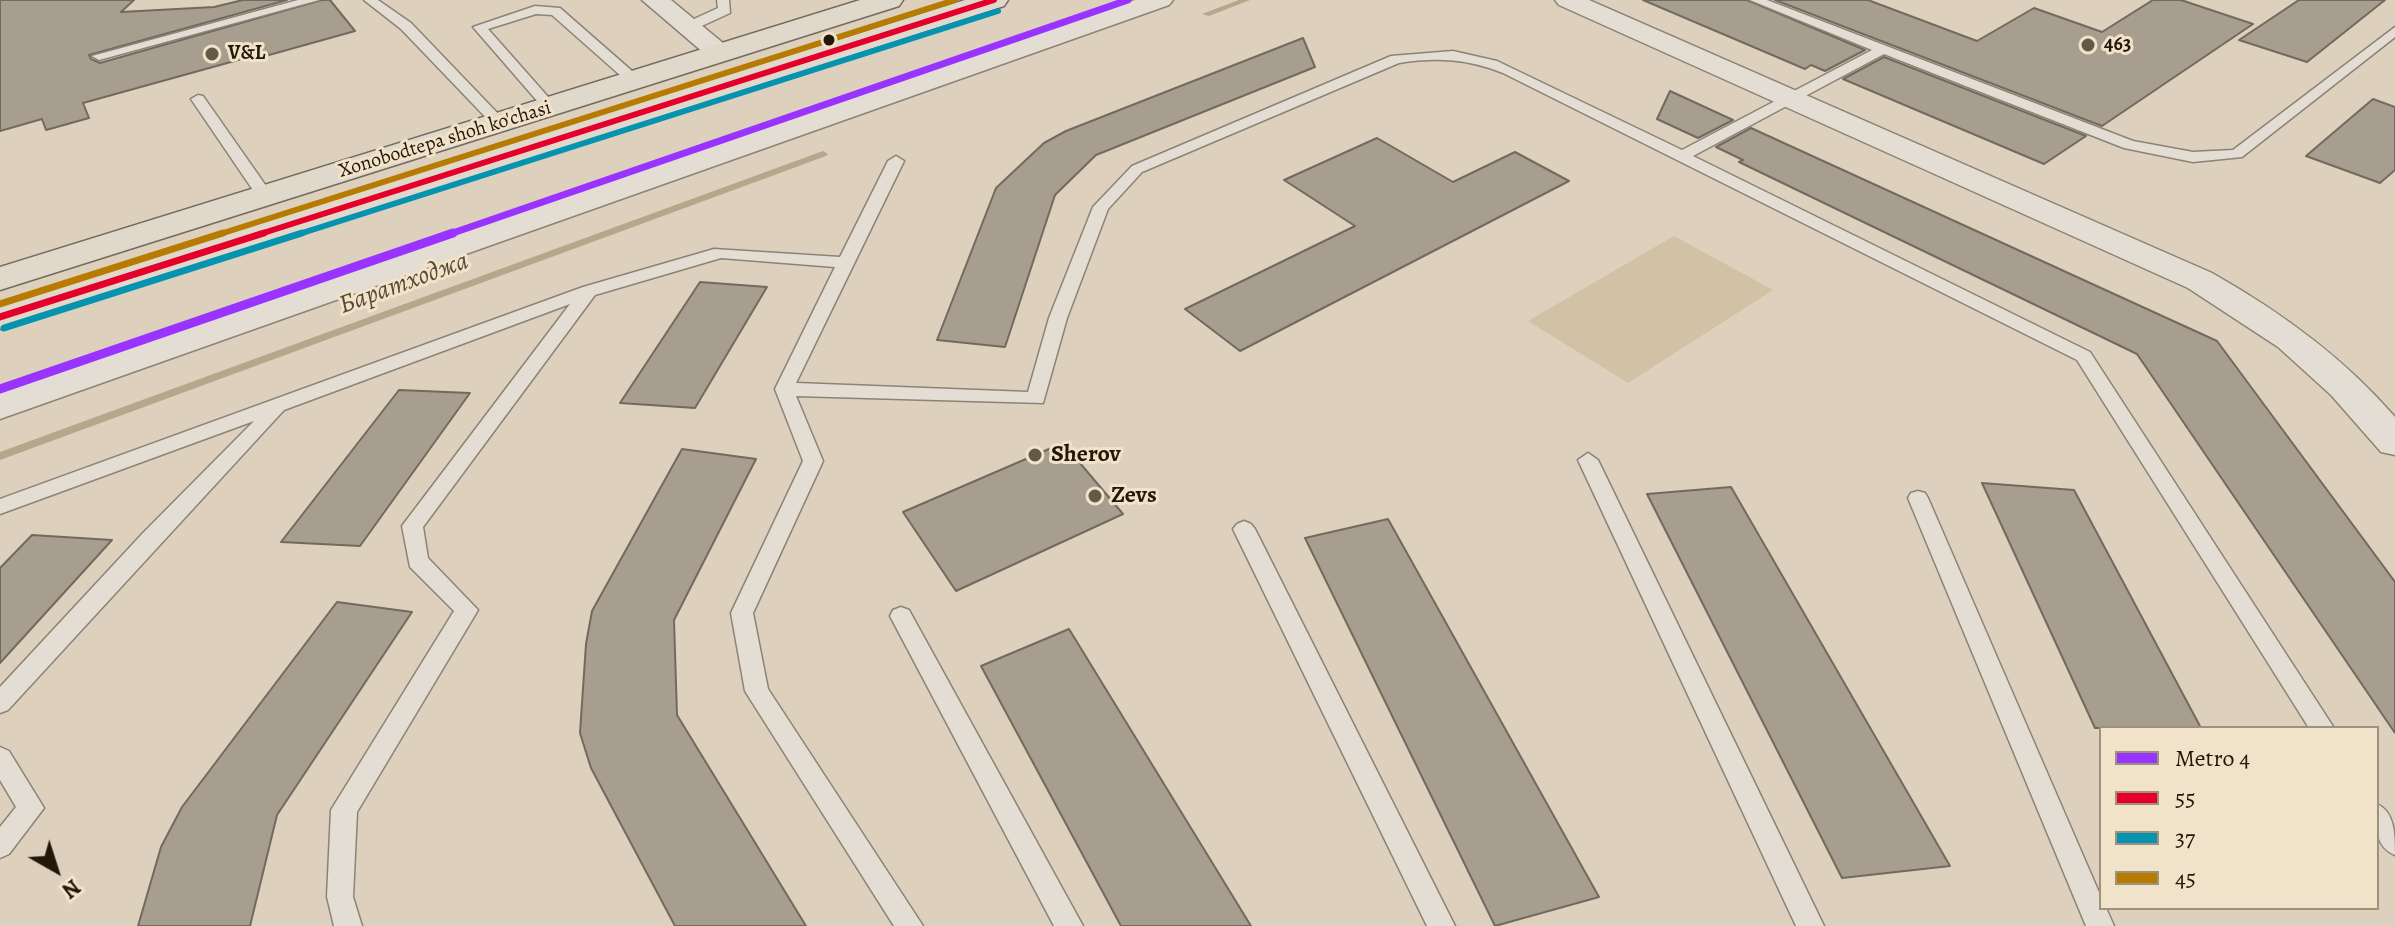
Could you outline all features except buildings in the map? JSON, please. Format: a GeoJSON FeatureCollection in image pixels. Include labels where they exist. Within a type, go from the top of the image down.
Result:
{"type":"FeatureCollection","features":[{"type":"Feature","properties":{"kind":"highway","name":"Xonobodtepa shoh ko'chasi"},"geometry":{"type":"LineString","coordinates":[[0,279],[889,0]]}},
{"type":"Feature","properties":{"kind":"highway","name":"Xonobodtepa shoh ko'chasi"},"geometry":{"type":"LineString","coordinates":[[0,317],[994,0]]}},
{"type":"Feature","properties":{"kind":"street"},"geometry":{"type":"LineString","coordinates":[[655,0],[721,53]]}},
{"type":"Feature","properties":{"kind":"street"},"geometry":{"type":"LineString","coordinates":[[0,406],[1160,0]]}},
{"type":"Feature","properties":{"kind":"street"},"geometry":{"type":"LineString","coordinates":[[1568,0],[2166,263],[2227,294],[2311,352],[2395,442]]}},
{"type":"Feature","properties":{"kind":"lane"},"geometry":{"type":"LineString","coordinates":[[99,56],[313,0]]}},
{"type":"Feature","properties":{"kind":"lane"},"geometry":{"type":"LineString","coordinates":[[370,0],[406,26],[499,123]]}},
{"type":"Feature","properties":{"kind":"lane"},"geometry":{"type":"LineString","coordinates":[[688,27],[725,10],[723,0]]}},
{"type":"Feature","properties":{"kind":"lane"},"geometry":{"type":"LineString","coordinates":[[1756,0],[2129,145],[2193,157],[2237,154],[2395,31]]}},
{"type":"Feature","properties":{"kind":"lane"},"geometry":{"type":"LineString","coordinates":[[550,107],[480,27],[535,10],[555,11],[635,81]]}},
{"type":"Feature","properties":{"kind":"lane"},"geometry":{"type":"LineString","coordinates":[[1682,156],[1882,50]]}},
{"type":"Feature","properties":{"kind":"lane"},"geometry":{"type":"LineString","coordinates":[[784,389],[1036,399],[1058,318],[1101,207],[1137,169],[1396,59],[1439,52],[1494,64],[2084,356],[2321,726]]}},
{"type":"Feature","properties":{"kind":"lane"},"geometry":{"type":"LineString","coordinates":[[198,99],[265,196]]}},
{"type":"Feature","properties":{"kind":"lane"},"geometry":{"type":"LineString","coordinates":[[896,161],[784,389],[813,461],[742,613],[757,691],[909,926]]}},
{"type":"Feature","properties":{"kind":"lane"},"geometry":{"type":"LineString","coordinates":[[0,507],[589,291],[720,253],[847,263]]}},
{"type":"Feature","properties":{"kind":"lane"},"geometry":{"type":"LineString","coordinates":[[348,926],[340,897],[344,810],[467,610],[418,561],[412,526],[589,291]]}},
{"type":"Feature","properties":{"kind":"lane"},"geometry":{"type":"LineString","coordinates":[[0,703],[150,539],[280,405]]}},
{"type":"Feature","properties":{"kind":"lane"},"geometry":{"type":"LineString","coordinates":[[1588,460],[1810,926]]}},
{"type":"Feature","properties":{"kind":"lane"},"geometry":{"type":"LineString","coordinates":[[1918,498],[2100,926]]}},
{"type":"Feature","properties":{"kind":"lane"},"geometry":{"type":"LineString","coordinates":[[1244,529],[1441,926]]}},
{"type":"Feature","properties":{"kind":"lane"},"geometry":{"type":"LineString","coordinates":[[901,616],[1069,926]]}},
{"type":"Feature","properties":{"kind":"lane"},"geometry":{"type":"LineString","coordinates":[[0,758],[31,808],[0,846]]}},
{"type":"Feature","properties":{"kind":"lane"},"geometry":{"type":"LineString","coordinates":[[2379,818],[2395,843]]}},
{"type":"Feature","properties":{"kind":"shaded area"},"geometry":{"type":"Polygon","coordinates":[[[1674,236],[1773,290],[1628,383],[1528,321],[1674,236]]]}},
{"type":"Feature","properties":{"kind":"waterway","name":"Баратходжа"},"geometry":{"type":"LineString","coordinates":[[1206,14],[1246,0]]}},
{"type":"Feature","properties":{"kind":"waterway","name":"Баратходжа"},"geometry":{"type":"LineString","coordinates":[[0,456],[823,154]]}},
{"type":"Feature","properties":{"kind":"metro line","name":"4"},"geometry":{"type":"LineString","coordinates":[[0,389],[1128,0]]}},
{"type":"Feature","properties":{"kind":"transit line","name":"45"},"geometry":{"type":"LineString","coordinates":[[0,304],[955,0]]}},
{"type":"Feature","properties":{"kind":"transit line","name":"55"},"geometry":{"type":"LineString","coordinates":[[0,317],[994,0]]}},
{"type":"Feature","properties":{"kind":"transit line","name":"37"},"geometry":{"type":"LineString","coordinates":[[4,328],[998,11]]}},
{"type":"Feature","properties":{"kind":"place","name":"463"},"geometry":{"type":"Point","coordinates":[2088,45]}},
{"type":"Feature","properties":{"kind":"place","name":"V&L"},"geometry":{"type":"Point","coordinates":[212,54]}},
{"type":"Feature","properties":{"kind":"place","name":"Sherov"},"geometry":{"type":"Point","coordinates":[1035,455]}},
{"type":"Feature","properties":{"kind":"place","name":"Zevs"},"geometry":{"type":"Point","coordinates":[1095,496]}}]}
